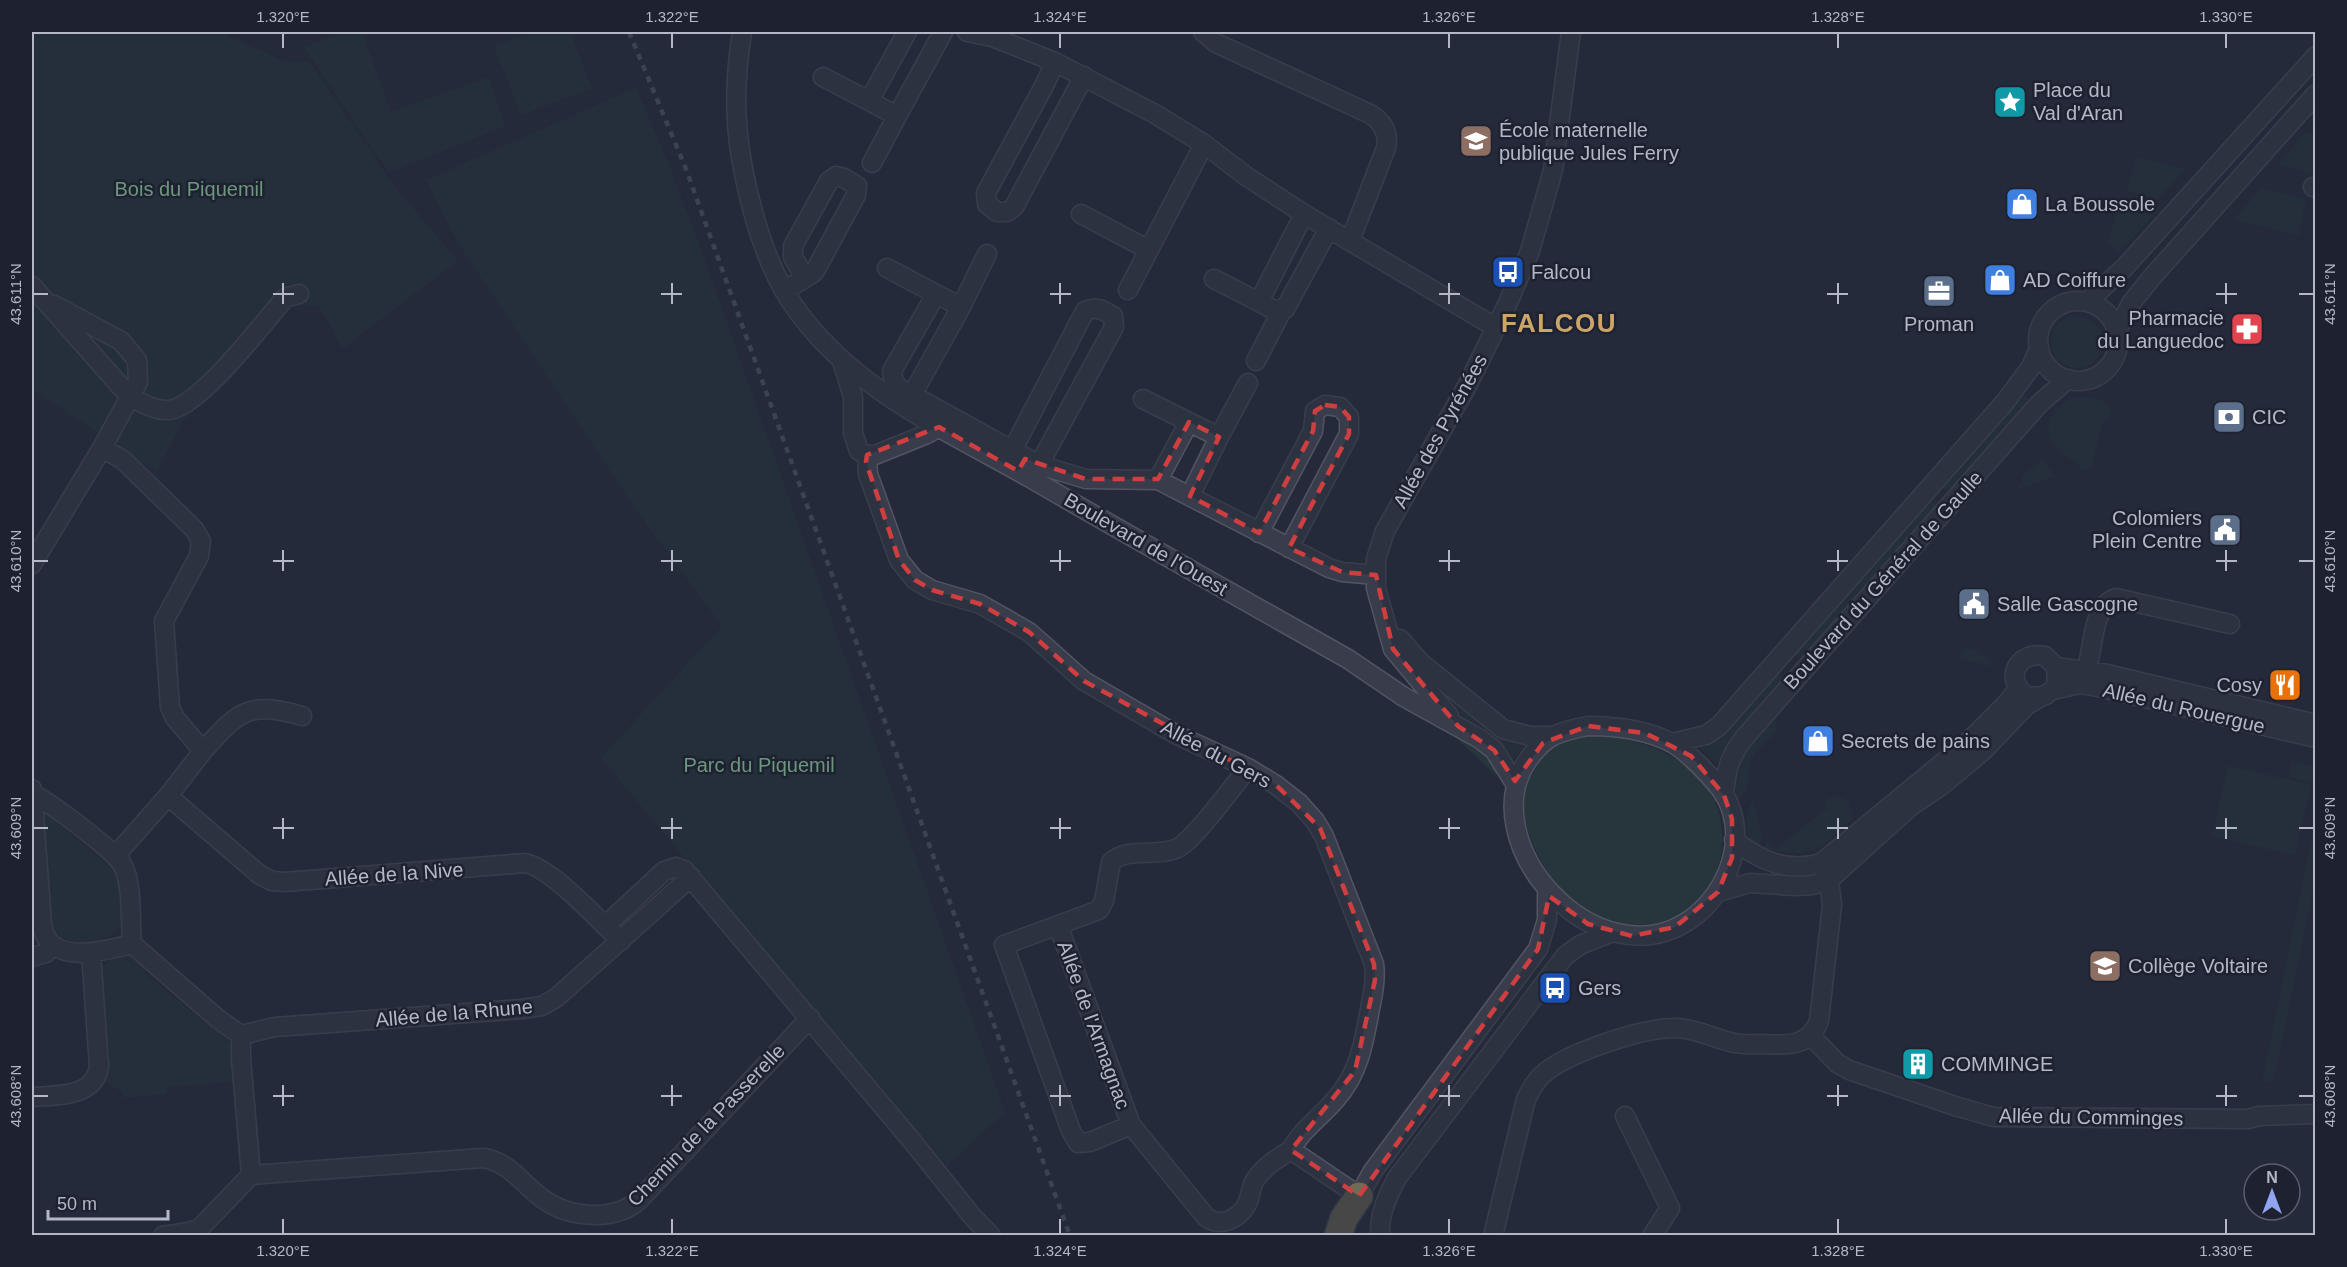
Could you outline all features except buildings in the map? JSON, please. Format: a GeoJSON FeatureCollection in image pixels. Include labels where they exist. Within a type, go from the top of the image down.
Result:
{"type":"FeatureCollection","features":[{"type":"Feature","properties":{"kind":"highway"},"geometry":{"type":"LineString","coordinates":[[1338,1236],[1344,1218],[1359,1196]]}},
{"type":"Feature","properties":{"kind":"street","name":"Boulevard de l'Ouest"},"geometry":{"type":"LineString","coordinates":[[742,32],[735,110],[741,167],[762,243],[784,291],[811,327],[841,360],[872,385],[907,399]]}},
{"type":"Feature","properties":{"kind":"street"},"geometry":{"type":"LineString","coordinates":[[870,101],[907,32]]}},
{"type":"Feature","properties":{"kind":"street"},"geometry":{"type":"LineString","coordinates":[[872,163],[943,32]]}},
{"type":"Feature","properties":{"kind":"street"},"geometry":{"type":"LineString","coordinates":[[967,32],[993,37],[1055,62],[1155,114],[1204,144],[1246,176],[1304,214],[1495,327]]}},
{"type":"Feature","properties":{"kind":"street"},"geometry":{"type":"LineString","coordinates":[[1203,32],[1216,43],[1370,114],[1382,123],[1386,136],[1386,148],[1350,241]]}},
{"type":"Feature","properties":{"kind":"street","name":"Allée des Pyrénées"},"geometry":{"type":"LineString","coordinates":[[1458,726],[1392,649],[1379,603],[1376,575],[1378,550],[1385,531],[1467,386],[1530,251],[1547,197],[1558,146],[1571,32]]}},
{"type":"Feature","properties":{"kind":"street"},"geometry":{"type":"LineString","coordinates":[[2087,302],[2116,277],[2315,56]]}},
{"type":"Feature","properties":{"kind":"street"},"geometry":{"type":"LineString","coordinates":[[1055,62],[986,193],[987,204],[993,210],[1007,212],[1014,207],[1084,76]]}},
{"type":"Feature","properties":{"kind":"street"},"geometry":{"type":"LineString","coordinates":[[823,77],[897,116]]}},
{"type":"Feature","properties":{"kind":"street"},"geometry":{"type":"LineString","coordinates":[[2117,330],[2132,302],[2153,276],[2316,94]]}},
{"type":"Feature","properties":{"kind":"street"},"geometry":{"type":"LineString","coordinates":[[1128,290],[1204,144]]}},
{"type":"Feature","properties":{"kind":"street"},"geometry":{"type":"LineString","coordinates":[[784,291],[805,278],[815,271],[858,191],[857,186],[844,177],[836,176],[829,181],[793,246],[793,257],[805,278]]}},
{"type":"Feature","properties":{"kind":"street"},"geometry":{"type":"LineString","coordinates":[[1081,214],[1149,250]]}},
{"type":"Feature","properties":{"kind":"street"},"geometry":{"type":"LineString","coordinates":[[1259,302],[1304,214]]}},
{"type":"Feature","properties":{"kind":"street"},"geometry":{"type":"LineString","coordinates":[[1256,361],[1329,228]]}},
{"type":"Feature","properties":{"kind":"street"},"geometry":{"type":"LineString","coordinates":[[987,254],[961,307],[907,399],[1024,462],[1086,479],[1158,480],[1259,533],[1342,572],[1376,575]]}},
{"type":"Feature","properties":{"kind":"street"},"geometry":{"type":"LineString","coordinates":[[887,268],[961,307]]}},
{"type":"Feature","properties":{"kind":"street"},"geometry":{"type":"LineString","coordinates":[[1214,279],[1274,310],[1282,310]]}},
{"type":"Feature","properties":{"kind":"street"},"geometry":{"type":"LineString","coordinates":[[32,286],[130,397],[152,407],[169,410],[183,406],[196,397],[226,367],[285,298],[299,294]]}},
{"type":"Feature","properties":{"kind":"street","name":"Boulevard de l'Ouest"},"geometry":{"type":"LineString","coordinates":[[936,294],[892,371],[894,383],[907,399],[939,427],[1024,462],[1348,658],[1404,697],[1458,726],[1494,750],[1516,785]]}},
{"type":"Feature","properties":{"kind":"street"},"geometry":{"type":"LineString","coordinates":[[2073,301],[2087,302],[2100,308],[2110,317],[2117,330],[2118,343],[2109,366],[2090,379],[2068,379],[2057,375],[2049,368],[2038,348],[2040,330],[2049,313],[2060,305],[2073,301]]}},
{"type":"Feature","properties":{"kind":"street"},"geometry":{"type":"LineString","coordinates":[[33,558],[102,448],[138,382],[137,360],[121,341],[47,302]]}},
{"type":"Feature","properties":{"kind":"street"},"geometry":{"type":"LineString","coordinates":[[1093,308],[1100,309],[1113,316],[1114,322],[1092,367],[1024,462],[1064,352],[1085,312],[1093,308]]}},
{"type":"Feature","properties":{"kind":"street","name":"Boulevard du Général de Gaulle"},"geometry":{"type":"LineString","coordinates":[[1672,743],[1706,735],[1719,726],[2005,402],[2027,374],[2038,348]]}},
{"type":"Feature","properties":{"kind":"street"},"geometry":{"type":"LineString","coordinates":[[1064,352],[1092,367]]}},
{"type":"Feature","properties":{"kind":"street","name":"Allée du Gers"},"geometry":{"type":"LineString","coordinates":[[841,360],[846,369],[853,397],[852,426],[855,444],[859,451],[867,455],[868,474],[899,560],[915,580],[932,590],[980,604],[1042,641],[1084,681],[1178,735],[1248,768],[1292,798],[1320,828],[1375,971],[1365,1042],[1355,1071],[1337,1098],[1297,1139],[1291,1150],[1276,1159],[1259,1175],[1253,1184],[1247,1203],[1236,1217],[1218,1222]]}},
{"type":"Feature","properties":{"kind":"street","name":"Boulevard du Général de Gaulle"},"geometry":{"type":"LineString","coordinates":[[1724,795],[1726,775],[1732,754],[1744,738],[2039,404],[2068,379]]}},
{"type":"Feature","properties":{"kind":"street"},"geometry":{"type":"LineString","coordinates":[[1190,496],[1248,383]]}},
{"type":"Feature","properties":{"kind":"street"},"geometry":{"type":"LineString","coordinates":[[1143,399],[1219,437]]}},
{"type":"Feature","properties":{"kind":"street"},"geometry":{"type":"LineString","coordinates":[[1259,533],[1313,431],[1315,411],[1325,405],[1340,407],[1349,417],[1349,434],[1289,548]]}},
{"type":"Feature","properties":{"kind":"street"},"geometry":{"type":"LineString","coordinates":[[1158,480],[1189,422]]}},
{"type":"Feature","properties":{"kind":"street"},"geometry":{"type":"LineString","coordinates":[[867,455],[874,455],[927,435],[939,427]]}},
{"type":"Feature","properties":{"kind":"street"},"geometry":{"type":"LineString","coordinates":[[102,448],[123,460],[194,529],[201,541],[199,556],[168,612],[164,630],[170,708],[175,718],[203,751]]}},
{"type":"Feature","properties":{"kind":"street"},"geometry":{"type":"LineString","coordinates":[[2089,659],[2100,612],[2106,603],[2116,598],[2230,624]]}},
{"type":"Feature","properties":{"kind":"street","name":"Allée des Pyrénées"},"geometry":{"type":"LineString","coordinates":[[1386,624],[1418,660],[1503,729],[1530,736],[1552,736]]}},
{"type":"Feature","properties":{"kind":"street"},"geometry":{"type":"LineString","coordinates":[[1718,892],[1750,884],[1795,886],[1813,885],[1829,880],[1911,806],[1941,786],[1983,751],[2027,705],[2049,693],[2058,675],[2056,667],[2044,656],[2030,655],[2024,659],[2016,671],[2015,677],[2019,688],[2027,696],[2040,697],[2049,693]]}},
{"type":"Feature","properties":{"kind":"street","name":"Allée du Rouergue"},"geometry":{"type":"LineString","coordinates":[[2056,667],[2107,674],[2316,724]]}},
{"type":"Feature","properties":{"kind":"street","name":"Allée du Rouergue"},"geometry":{"type":"LineString","coordinates":[[2049,693],[2080,684],[2098,687],[2316,738]]}},
{"type":"Feature","properties":{"kind":"street"},"geometry":{"type":"LineString","coordinates":[[1734,840],[1758,858],[1782,866],[1808,867],[1821,863],[1968,742],[2019,688]]}},
{"type":"Feature","properties":{"kind":"street"},"geometry":{"type":"LineString","coordinates":[[115,856],[231,719],[247,710],[273,709],[302,716]]}},
{"type":"Feature","properties":{"kind":"street"},"geometry":{"type":"LineString","coordinates":[[1588,726],[1606,726],[1645,733],[1672,743],[1690,756],[1712,778],[1724,795],[1732,819],[1734,840],[1728,874],[1718,892],[1690,919],[1675,927],[1653,935],[1632,936],[1610,933],[1588,924],[1567,909],[1547,889],[1530,862],[1516,825],[1513,805],[1516,785],[1528,760],[1542,743],[1552,736],[1588,726]]}},
{"type":"Feature","properties":{"kind":"street","name":"Allée de l'Armagnac"},"geometry":{"type":"LineString","coordinates":[[1131,1125],[1090,1142],[1078,1143],[1071,1131],[1004,945],[1101,908],[1113,861],[1118,857],[1135,853],[1164,852],[1184,844],[1248,768]]}},
{"type":"Feature","properties":{"kind":"street"},"geometry":{"type":"LineString","coordinates":[[32,789],[45,953],[32,957]]}},
{"type":"Feature","properties":{"kind":"street"},"geometry":{"type":"LineString","coordinates":[[32,794],[54,807],[115,856],[124,867],[132,944],[218,1019],[241,1035],[251,1175],[200,1228],[163,1236]]}},
{"type":"Feature","properties":{"kind":"street","name":"Allée de la Nive"},"geometry":{"type":"LineString","coordinates":[[168,796],[260,875],[272,881],[285,882],[525,863],[545,872],[621,941]]}},
{"type":"Feature","properties":{"kind":"street"},"geometry":{"type":"LineString","coordinates":[[1493,1236],[1526,1099],[1536,1081],[1557,1065],[1619,1039],[1657,1029],[1691,1030],[1743,1044],[1790,1046],[1811,1036],[1820,1016],[1831,915],[1829,880],[1821,863]]}},
{"type":"Feature","properties":{"kind":"street"},"geometry":{"type":"LineString","coordinates":[[605,926],[669,867],[679,867],[691,877],[991,1236]]}},
{"type":"Feature","properties":{"kind":"street","name":"Allée de la Rhune"},"geometry":{"type":"LineString","coordinates":[[241,1035],[275,1027],[542,1006],[556,998],[691,877]]}},
{"type":"Feature","properties":{"kind":"street"},"geometry":{"type":"LineString","coordinates":[[1351,1236],[1359,1196],[1372,1171],[1538,949],[1547,920],[1547,889]]}},
{"type":"Feature","properties":{"kind":"street","name":"Allée de l'Armagnac"},"geometry":{"type":"LineString","coordinates":[[1058,925],[1131,1125],[1206,1217],[1218,1222]]}},
{"type":"Feature","properties":{"kind":"street"},"geometry":{"type":"LineString","coordinates":[[1380,1236],[1379,1222],[1385,1201],[1397,1178],[1497,1044],[1565,956],[1580,945],[1610,933]]}},
{"type":"Feature","properties":{"kind":"street"},"geometry":{"type":"LineString","coordinates":[[42,937],[62,950],[91,953],[132,944]]}},
{"type":"Feature","properties":{"kind":"street"},"geometry":{"type":"LineString","coordinates":[[32,1096],[72,1093],[86,1088],[96,1078],[99,1065],[91,953]]}},
{"type":"Feature","properties":{"kind":"street","name":"Chemin de la Passerelle"},"geometry":{"type":"LineString","coordinates":[[251,1175],[483,1158],[496,1160],[510,1168],[537,1195],[554,1206],[592,1215],[625,1210],[639,1200],[810,1018]]}},
{"type":"Feature","properties":{"kind":"street","name":"Allée du Comminges"},"geometry":{"type":"LineString","coordinates":[[1811,1036],[1837,1063],[1848,1070],[1994,1117],[2248,1119],[2259,1116],[2316,1114]]}},
{"type":"Feature","properties":{"kind":"street"},"geometry":{"type":"LineString","coordinates":[[1625,1116],[1670,1208],[1652,1236]]}},
{"type":"Feature","properties":{"kind":"street"},"geometry":{"type":"LineString","coordinates":[[1291,1150],[1359,1196]]}},
{"type":"Feature","properties":{"kind":"highlighted area"},"geometry":{"type":"Polygon","coordinates":[[[1325,405],[1340,407],[1349,417],[1349,434],[1289,548],[1342,572],[1376,575],[1393,649],[1458,726],[1494,750],[1515,781],[1543,743],[1588,726],[1645,733],[1691,756],[1724,795],[1732,819],[1732,858],[1718,892],[1675,927],[1632,936],[1588,924],[1549,896],[1538,949],[1359,1196],[1291,1150],[1355,1071],[1375,980],[1374,964],[1320,828],[1276,785],[1084,681],[1029,632],[980,604],[932,590],[915,580],[899,560],[866,462],[867,455],[939,427],[1018,471],[1025,459],[1086,479],[1158,479],[1189,422],[1219,437],[1190,496],[1259,533],[1313,431],[1315,411],[1325,405]]]}},
{"type":"Feature","properties":{"kind":"green space","name":"Bois du Piquemil"},"geometry":{"type":"Polygon","coordinates":[[[32,32],[219,32],[286,62],[310,62],[391,182],[458,261],[343,348],[318,306],[293,306],[183,421],[157,472],[32,389],[32,32]]]}},
{"type":"Feature","properties":{"kind":"green space"},"geometry":{"type":"Polygon","coordinates":[[[346,32],[362,32],[391,112],[489,77],[505,126],[389,173],[304,47],[346,32]]]}},
{"type":"Feature","properties":{"kind":"green space"},"geometry":{"type":"Polygon","coordinates":[[[533,32],[570,32],[592,88],[521,115],[494,46],[533,32]]]}},
{"type":"Feature","properties":{"kind":"green space","name":"Parc du Piquemil"},"geometry":{"type":"Polygon","coordinates":[[[636,88],[705,260],[1005,1112],[947,1166],[601,758],[722,626],[637,511],[460,246],[426,180],[636,88]]]}},
{"type":"Feature","properties":{"kind":"green space"},"geometry":{"type":"Polygon","coordinates":[[[2306,132],[2315,135],[2314,174],[2278,164],[2306,132]]]}},
{"type":"Feature","properties":{"kind":"green space"},"geometry":{"type":"Polygon","coordinates":[[[2136,157],[2186,169],[2158,199],[2127,191],[2136,157]]]}},
{"type":"Feature","properties":{"kind":"green space"},"geometry":{"type":"Polygon","coordinates":[[[2262,188],[2306,199],[2298,236],[2234,219],[2262,188]]]}},
{"type":"Feature","properties":{"kind":"green space"},"geometry":{"type":"Polygon","coordinates":[[[2121,199],[2159,209],[2118,253],[2108,243],[2121,199]]]}},
{"type":"Feature","properties":{"kind":"green space"},"geometry":{"type":"Polygon","coordinates":[[[2072,316],[2082,316],[2096,323],[2103,342],[2096,361],[2082,368],[2072,368],[2062,364],[2055,357],[2051,347],[2051,337],[2055,327],[2062,320],[2072,316]]]}},
{"type":"Feature","properties":{"kind":"green space"},"geometry":{"type":"Polygon","coordinates":[[[2023,394],[2031,402],[1950,493],[1943,487],[2023,394]]]}},
{"type":"Feature","properties":{"kind":"green space"},"geometry":{"type":"Polygon","coordinates":[[[2075,397],[2100,400],[2109,407],[2111,412],[2110,418],[2102,423],[2091,470],[2081,469],[2058,450],[2050,440],[2049,425],[2056,411],[2061,405],[2075,397]]]}},
{"type":"Feature","properties":{"kind":"green space"},"geometry":{"type":"Polygon","coordinates":[[[2042,460],[2055,476],[2019,489],[2023,480],[2021,478],[2030,469],[2033,471],[2042,460]]]}},
{"type":"Feature","properties":{"kind":"green space"},"geometry":{"type":"Polygon","coordinates":[[[1933,497],[1941,504],[1802,661],[1794,654],[1933,497]]]}},
{"type":"Feature","properties":{"kind":"green space"},"geometry":{"type":"Polygon","coordinates":[[[1968,648],[1992,661],[1990,666],[1956,657],[1968,648]]]}},
{"type":"Feature","properties":{"kind":"green space"},"geometry":{"type":"Polygon","coordinates":[[[1420,671],[1525,743],[1512,763],[1457,715],[1420,671]]]}},
{"type":"Feature","properties":{"kind":"green space"},"geometry":{"type":"Polygon","coordinates":[[[1777,672],[1785,679],[1715,763],[1699,747],[1712,741],[1777,672]]]}},
{"type":"Feature","properties":{"kind":"green space"},"geometry":{"type":"Polygon","coordinates":[[[1776,717],[1776,732],[1752,759],[1748,785],[1738,799],[1735,775],[1738,764],[1750,744],[1776,717]]]}},
{"type":"Feature","properties":{"kind":"green space"},"geometry":{"type":"Polygon","coordinates":[[[1455,734],[1483,753],[1499,773],[1496,775],[1455,737],[1455,734]]]}},
{"type":"Feature","properties":{"kind":"green space"},"geometry":{"type":"Polygon","coordinates":[[[1593,736],[1645,745],[1669,755],[1689,768],[1706,785],[1717,806],[1722,831],[1718,868],[1705,891],[1693,905],[1678,915],[1655,923],[1632,925],[1609,921],[1587,911],[1563,892],[1542,863],[1534,847],[1524,815],[1523,796],[1529,779],[1543,757],[1554,746],[1566,741],[1593,736]]]}},
{"type":"Feature","properties":{"kind":"green space"},"geometry":{"type":"Polygon","coordinates":[[[2292,761],[2315,767],[2315,783],[2289,776],[2292,761]]]}},
{"type":"Feature","properties":{"kind":"green space"},"geometry":{"type":"Polygon","coordinates":[[[2228,766],[2311,785],[2295,855],[2212,836],[2228,766]]]}},
{"type":"Feature","properties":{"kind":"green space"},"geometry":{"type":"Polygon","coordinates":[[[1835,795],[1847,800],[1854,817],[1823,845],[1806,852],[1795,853],[1765,849],[1767,839],[1775,849],[1828,808],[1824,802],[1835,795]]]}},
{"type":"Feature","properties":{"kind":"green space"},"geometry":{"type":"Polygon","coordinates":[[[1754,799],[1763,834],[1759,849],[1750,839],[1746,826],[1748,812],[1754,799]]]}},
{"type":"Feature","properties":{"kind":"green space"},"geometry":{"type":"Polygon","coordinates":[[[43,810],[51,813],[51,818],[107,864],[114,865],[120,876],[122,921],[110,936],[101,940],[80,942],[69,941],[52,932],[46,872],[45,822],[39,817],[43,810]]]}},
{"type":"Feature","properties":{"kind":"green space"},"geometry":{"type":"Polygon","coordinates":[[[2315,822],[2315,882],[2273,1083],[2262,1082],[2315,822]]]}},
{"type":"Feature","properties":{"kind":"green space"},"geometry":{"type":"Polygon","coordinates":[[[125,955],[143,966],[144,973],[213,1029],[221,1028],[232,1047],[235,1082],[167,1087],[167,1094],[123,1098],[122,1092],[107,1083],[105,1062],[110,1057],[103,986],[99,982],[103,967],[125,955]]]}},
{"type":"Feature","properties":{"kind":"railway"},"geometry":{"type":"LineString","coordinates":[[629,32],[686,169],[1070,1236]]}},
{"type":"Feature","properties":{"kind":"place","name":"Place du Val d'Aran"},"geometry":{"type":"Point","coordinates":[2010,102]}},
{"type":"Feature","properties":{"kind":"place","name":"École maternelle publique Jules Ferry"},"geometry":{"type":"Point","coordinates":[1476,141]}},
{"type":"Feature","properties":{"kind":"place","name":"La Boussole"},"geometry":{"type":"Point","coordinates":[2022,204]}},
{"type":"Feature","properties":{"kind":"place","name":"Falcou"},"geometry":{"type":"Point","coordinates":[1508,272]}},
{"type":"Feature","properties":{"kind":"place","name":"AD Coiffure"},"geometry":{"type":"Point","coordinates":[2000,280]}},
{"type":"Feature","properties":{"kind":"place","name":"Proman"},"geometry":{"type":"Point","coordinates":[1939,291]}},
{"type":"Feature","properties":{"kind":"place","name":"Pharmacie du Languedoc"},"geometry":{"type":"Point","coordinates":[2247,329]}},
{"type":"Feature","properties":{"kind":"place","name":"CIC"},"geometry":{"type":"Point","coordinates":[2229,417]}},
{"type":"Feature","properties":{"kind":"place","name":"Colomiers Plein Centre"},"geometry":{"type":"Point","coordinates":[2225,530]}},
{"type":"Feature","properties":{"kind":"place","name":"Salle Gascogne"},"geometry":{"type":"Point","coordinates":[1974,604]}},
{"type":"Feature","properties":{"kind":"place","name":"Cosy"},"geometry":{"type":"Point","coordinates":[2285,685]}},
{"type":"Feature","properties":{"kind":"place","name":"Secrets de pains"},"geometry":{"type":"Point","coordinates":[1818,741]}},
{"type":"Feature","properties":{"kind":"place","name":"Collège Voltaire"},"geometry":{"type":"Point","coordinates":[2105,966]}},
{"type":"Feature","properties":{"kind":"place","name":"Gers"},"geometry":{"type":"Point","coordinates":[1555,988]}},
{"type":"Feature","properties":{"kind":"place","name":"COMMINGE"},"geometry":{"type":"Point","coordinates":[1918,1064]}},
{"type":"Feature","properties":{"kind":"district","name":"FALCOU"},"geometry":{"type":"Point","coordinates":[1559,323]}}]}
